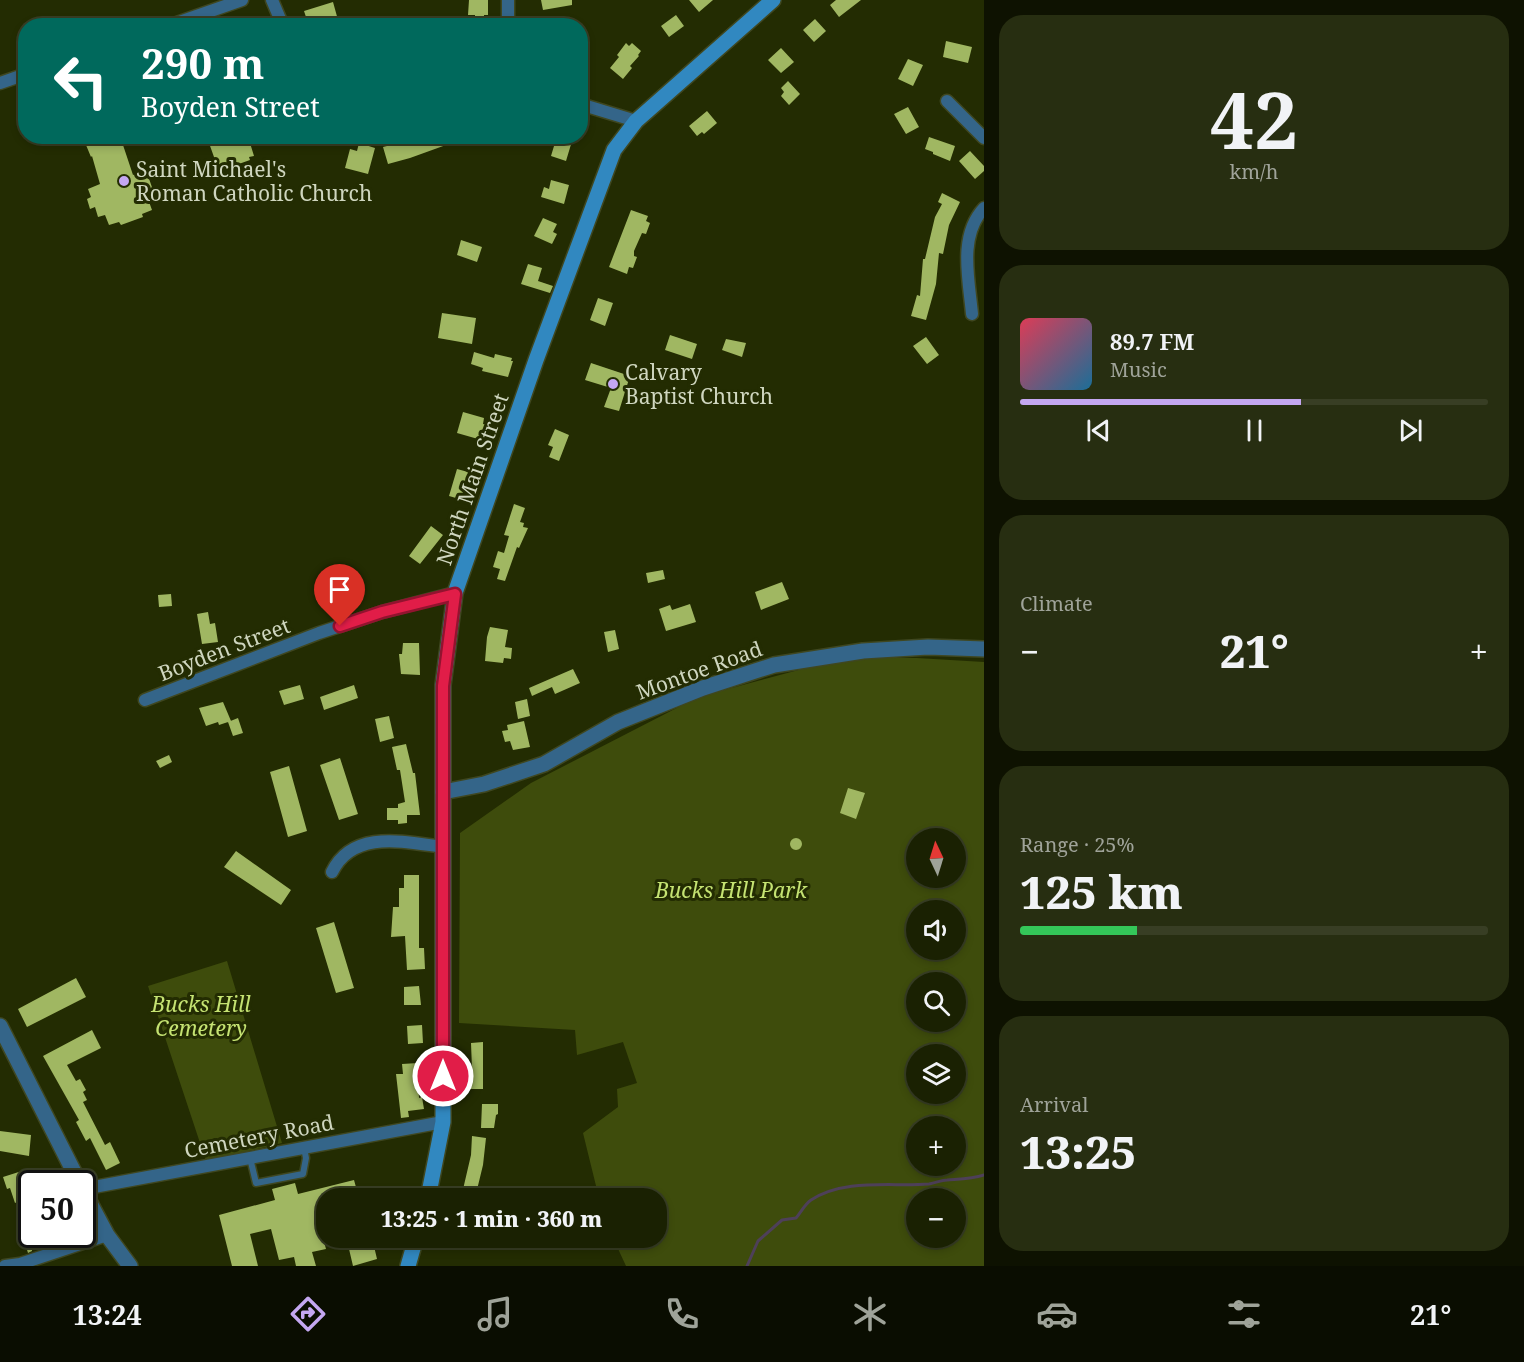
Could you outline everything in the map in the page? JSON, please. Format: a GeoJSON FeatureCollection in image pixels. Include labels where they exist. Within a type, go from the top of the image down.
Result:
{"type":"FeatureCollection","features":[{"type":"Feature","properties":{"kind":"main road","name":"North Main Street"},"geometry":{"type":"LineString","coordinates":[[430,1188],[443,1122],[443,686],[455,594],[536,360],[614,150],[636,121],[773,0]]}},
{"type":"Feature","properties":{"kind":"main road"},"geometry":{"type":"LineString","coordinates":[[408,1266],[413,1248]]}},
{"type":"Feature","properties":{"kind":"street"},"geometry":{"type":"LineString","coordinates":[[191,18],[242,0]]}},
{"type":"Feature","properties":{"kind":"street"},"geometry":{"type":"LineString","coordinates":[[272,0],[280,18]]}},
{"type":"Feature","properties":{"kind":"street"},"geometry":{"type":"LineString","coordinates":[[508,0],[508,18]]}},
{"type":"Feature","properties":{"kind":"street"},"geometry":{"type":"LineString","coordinates":[[0,83],[18,77]]}},
{"type":"Feature","properties":{"kind":"street"},"geometry":{"type":"LineString","coordinates":[[947,101],[984,138]]}},
{"type":"Feature","properties":{"kind":"street"},"geometry":{"type":"LineString","coordinates":[[588,106],[636,121]]}},
{"type":"Feature","properties":{"kind":"street"},"geometry":{"type":"LineString","coordinates":[[972,314],[966,257],[970,233],[984,208]]}},
{"type":"Feature","properties":{"kind":"street","name":"Boyden Street"},"geometry":{"type":"LineString","coordinates":[[145,700],[319,633],[382,612],[455,594]]}},
{"type":"Feature","properties":{"kind":"street","name":"Montoe Road"},"geometry":{"type":"LineString","coordinates":[[443,792],[484,784],[544,764],[618,722],[703,687],[774,665],[863,651],[928,647],[984,648]]}},
{"type":"Feature","properties":{"kind":"street"},"geometry":{"type":"LineString","coordinates":[[332,872],[338,860],[350,849],[371,842],[403,842],[443,847]]}},
{"type":"Feature","properties":{"kind":"street"},"geometry":{"type":"LineString","coordinates":[[0,1026],[73,1170]]}},
{"type":"Feature","properties":{"kind":"street","name":"Cemetery Road"},"geometry":{"type":"LineString","coordinates":[[96,1187],[443,1122]]}},
{"type":"Feature","properties":{"kind":"street"},"geometry":{"type":"LineString","coordinates":[[96,1214],[107,1235],[130,1266]]}},
{"type":"Feature","properties":{"kind":"street"},"geometry":{"type":"LineString","coordinates":[[5,1266],[20,1264],[107,1235]]}},
{"type":"Feature","properties":{"kind":"lane"},"geometry":{"type":"LineString","coordinates":[[250,1158],[256,1183],[303,1174],[306,1158],[304,1148]]}},
{"type":"Feature","properties":{"kind":"green space","name":"Bucks Hill Park"},"geometry":{"type":"Polygon","coordinates":[[[847,657],[984,662],[984,1266],[626,1266],[618,1248],[667,1248],[667,1188],[597,1188],[583,1133],[618,1107],[617,1089],[637,1083],[623,1042],[577,1055],[575,1030],[459,1023],[460,833],[531,783],[698,697],[847,657]]]}},
{"type":"Feature","properties":{"kind":"green space","name":"Bucks Hill Cemetery"},"geometry":{"type":"Polygon","coordinates":[[[227,961],[282,1143],[206,1161],[148,986],[227,961]]]}},
{"type":"Feature","properties":{"kind":"building"},"geometry":{"type":"Polygon","coordinates":[[[469,0],[488,0],[488,15],[484,15],[484,18],[468,15],[469,0]]]}},
{"type":"Feature","properties":{"kind":"building"},"geometry":{"type":"Polygon","coordinates":[[[541,0],[572,0],[572,5],[543,10],[541,0]]]}},
{"type":"Feature","properties":{"kind":"building"},"geometry":{"type":"Polygon","coordinates":[[[689,0],[713,0],[699,12],[689,0]]]}},
{"type":"Feature","properties":{"kind":"building"},"geometry":{"type":"Polygon","coordinates":[[[836,0],[861,0],[839,17],[830,5],[836,0]]]}},
{"type":"Feature","properties":{"kind":"building"},"geometry":{"type":"Polygon","coordinates":[[[333,2],[337,18],[306,18],[304,11],[333,2]]]}},
{"type":"Feature","properties":{"kind":"building"},"geometry":{"type":"Polygon","coordinates":[[[676,15],[684,26],[669,37],[661,26],[676,15]]]}},
{"type":"Feature","properties":{"kind":"building"},"geometry":{"type":"Polygon","coordinates":[[[815,19],[826,31],[814,42],[803,30],[815,19]]]}},
{"type":"Feature","properties":{"kind":"building"},"geometry":{"type":"Polygon","coordinates":[[[946,41],[972,47],[968,63],[943,57],[946,41]]]}},
{"type":"Feature","properties":{"kind":"building"},"geometry":{"type":"Polygon","coordinates":[[[626,43],[629,46],[632,43],[641,51],[623,79],[610,68],[626,43]]]}},
{"type":"Feature","properties":{"kind":"building"},"geometry":{"type":"Polygon","coordinates":[[[781,48],[794,62],[781,73],[768,60],[781,48]]]}},
{"type":"Feature","properties":{"kind":"building"},"geometry":{"type":"Polygon","coordinates":[[[908,59],[923,65],[913,86],[898,79],[908,59]]]}},
{"type":"Feature","properties":{"kind":"building"},"geometry":{"type":"Polygon","coordinates":[[[788,81],[800,94],[789,105],[781,96],[784,92],[781,88],[788,81]]]}},
{"type":"Feature","properties":{"kind":"building"},"geometry":{"type":"Polygon","coordinates":[[[908,107],[919,127],[906,134],[894,114],[908,107]]]}},
{"type":"Feature","properties":{"kind":"building"},"geometry":{"type":"Polygon","coordinates":[[[707,111],[717,123],[704,134],[702,132],[697,136],[689,126],[707,111]]]}},
{"type":"Feature","properties":{"kind":"building"},"geometry":{"type":"Polygon","coordinates":[[[929,137],[955,146],[950,161],[925,149],[929,137]]]}},
{"type":"Feature","properties":{"kind":"building","name":"Saint Michael's Roman Catholic Church"},"geometry":{"type":"Polygon","coordinates":[[[123,144],[133,175],[146,170],[155,196],[148,199],[152,210],[142,214],[143,217],[121,225],[119,222],[109,225],[105,215],[98,217],[95,207],[90,209],[87,199],[91,197],[88,189],[100,184],[92,156],[86,145],[123,144]]]}},
{"type":"Feature","properties":{"kind":"building"},"geometry":{"type":"Polygon","coordinates":[[[209,144],[250,144],[254,156],[249,157],[250,160],[219,171],[209,144]]]}},
{"type":"Feature","properties":{"kind":"building"},"geometry":{"type":"Polygon","coordinates":[[[359,144],[375,148],[368,174],[345,168],[350,149],[357,151],[359,144]]]}},
{"type":"Feature","properties":{"kind":"building"},"geometry":{"type":"Polygon","coordinates":[[[395,144],[446,145],[388,164],[383,147],[395,144]]]}},
{"type":"Feature","properties":{"kind":"building"},"geometry":{"type":"Polygon","coordinates":[[[555,144],[571,144],[566,161],[551,156],[555,144]]]}},
{"type":"Feature","properties":{"kind":"building"},"geometry":{"type":"Polygon","coordinates":[[[970,151],[984,166],[984,171],[975,179],[959,161],[970,151]]]}},
{"type":"Feature","properties":{"kind":"building"},"geometry":{"type":"Polygon","coordinates":[[[551,180],[569,185],[564,204],[541,197],[544,187],[549,189],[551,180]]]}},
{"type":"Feature","properties":{"kind":"building"},"geometry":{"type":"Polygon","coordinates":[[[942,193],[960,202],[949,225],[943,254],[939,253],[936,284],[926,320],[911,316],[917,295],[920,296],[923,259],[925,259],[935,217],[942,204],[938,202],[942,193]]]}},
{"type":"Feature","properties":{"kind":"building"},"geometry":{"type":"Polygon","coordinates":[[[631,210],[648,216],[646,221],[650,223],[646,234],[642,233],[634,251],[634,256],[637,257],[633,268],[629,267],[627,274],[609,267],[631,210]]]}},
{"type":"Feature","properties":{"kind":"building"},"geometry":{"type":"Polygon","coordinates":[[[543,218],[557,224],[553,232],[557,234],[552,244],[534,236],[543,218]]]}},
{"type":"Feature","properties":{"kind":"building"},"geometry":{"type":"Polygon","coordinates":[[[461,240],[482,247],[477,262],[457,255],[461,240]]]}},
{"type":"Feature","properties":{"kind":"building"},"geometry":{"type":"Polygon","coordinates":[[[528,264],[542,268],[538,281],[553,286],[550,293],[521,284],[528,264]]]}},
{"type":"Feature","properties":{"kind":"building"},"geometry":{"type":"Polygon","coordinates":[[[598,298],[613,303],[605,326],[590,320],[598,298]]]}},
{"type":"Feature","properties":{"kind":"building"},"geometry":{"type":"Polygon","coordinates":[[[442,313],[476,318],[472,344],[438,338],[442,313]]]}},
{"type":"Feature","properties":{"kind":"building"},"geometry":{"type":"Polygon","coordinates":[[[670,335],[697,344],[692,359],[665,350],[670,335]]]}},
{"type":"Feature","properties":{"kind":"building"},"geometry":{"type":"Polygon","coordinates":[[[926,337],[939,355],[927,364],[913,346],[926,337]]]}},
{"type":"Feature","properties":{"kind":"building"},"geometry":{"type":"Polygon","coordinates":[[[726,339],[746,343],[742,357],[722,350],[726,339]]]}},
{"type":"Feature","properties":{"kind":"building"},"geometry":{"type":"Polygon","coordinates":[[[474,352],[494,358],[495,354],[512,358],[508,377],[482,371],[483,368],[471,364],[474,352]]]}},
{"type":"Feature","properties":{"kind":"building","name":"Calvary Baptist Church"},"geometry":{"type":"Polygon","coordinates":[[[591,363],[630,376],[619,411],[604,407],[611,388],[585,380],[591,363]]]}},
{"type":"Feature","properties":{"kind":"building"},"geometry":{"type":"Polygon","coordinates":[[[463,412],[484,418],[483,424],[488,425],[484,438],[479,436],[478,439],[457,433],[463,412]]]}},
{"type":"Feature","properties":{"kind":"building"},"geometry":{"type":"Polygon","coordinates":[[[555,429],[569,435],[559,461],[549,457],[553,447],[548,445],[555,429]]]}},
{"type":"Feature","properties":{"kind":"building"},"geometry":{"type":"Polygon","coordinates":[[[457,469],[468,472],[463,500],[449,496],[457,469]]]}},
{"type":"Feature","properties":{"kind":"building"},"geometry":{"type":"Polygon","coordinates":[[[514,504],[525,508],[520,522],[524,523],[523,527],[528,528],[519,548],[517,547],[505,581],[497,579],[500,569],[493,567],[498,551],[504,553],[509,536],[504,535],[514,504]]]}},
{"type":"Feature","properties":{"kind":"building"},"geometry":{"type":"Polygon","coordinates":[[[431,526],[443,535],[420,564],[409,556],[431,526]]]}},
{"type":"Feature","properties":{"kind":"building"},"geometry":{"type":"Polygon","coordinates":[[[663,570],[665,579],[648,583],[646,573],[663,570]]]}},
{"type":"Feature","properties":{"kind":"building"},"geometry":{"type":"Polygon","coordinates":[[[782,582],[789,599],[761,610],[755,592],[782,582]]]}},
{"type":"Feature","properties":{"kind":"building"},"geometry":{"type":"Polygon","coordinates":[[[171,594],[172,606],[159,607],[158,595],[171,594]]]}},
{"type":"Feature","properties":{"kind":"building"},"geometry":{"type":"Polygon","coordinates":[[[690,604],[696,622],[666,631],[659,609],[670,605],[672,610],[690,604]]]}},
{"type":"Feature","properties":{"kind":"building"},"geometry":{"type":"Polygon","coordinates":[[[208,612],[210,624],[215,623],[218,642],[202,644],[197,614],[208,612]]]}},
{"type":"Feature","properties":{"kind":"building"},"geometry":{"type":"Polygon","coordinates":[[[490,627],[508,630],[505,647],[512,648],[511,659],[504,658],[503,663],[485,661],[490,627]]]}},
{"type":"Feature","properties":{"kind":"building"},"geometry":{"type":"Polygon","coordinates":[[[615,630],[619,649],[608,652],[604,632],[615,630]]]}},
{"type":"Feature","properties":{"kind":"building"},"geometry":{"type":"Polygon","coordinates":[[[403,643],[419,643],[420,675],[401,674],[399,654],[402,654],[403,643]]]}},
{"type":"Feature","properties":{"kind":"building"},"geometry":{"type":"Polygon","coordinates":[[[573,669],[580,683],[555,694],[552,687],[532,696],[529,688],[573,669]]]}},
{"type":"Feature","properties":{"kind":"building"},"geometry":{"type":"Polygon","coordinates":[[[300,685],[304,699],[284,705],[279,691],[300,685]]]}},
{"type":"Feature","properties":{"kind":"building"},"geometry":{"type":"Polygon","coordinates":[[[354,685],[358,698],[324,710],[320,697],[354,685]]]}},
{"type":"Feature","properties":{"kind":"building"},"geometry":{"type":"Polygon","coordinates":[[[527,699],[530,716],[518,719],[515,702],[527,699]]]}},
{"type":"Feature","properties":{"kind":"building"},"geometry":{"type":"Polygon","coordinates":[[[223,702],[231,721],[206,726],[199,708],[223,702]]]}},
{"type":"Feature","properties":{"kind":"building"},"geometry":{"type":"Polygon","coordinates":[[[389,716],[394,738],[380,742],[375,719],[389,716]]]}},
{"type":"Feature","properties":{"kind":"building"},"geometry":{"type":"Polygon","coordinates":[[[238,718],[243,733],[233,736],[228,722],[238,718]]]}},
{"type":"Feature","properties":{"kind":"building"},"geometry":{"type":"Polygon","coordinates":[[[524,721],[530,747],[513,750],[510,741],[505,742],[502,731],[508,730],[507,725],[524,721]]]}},
{"type":"Feature","properties":{"kind":"building"},"geometry":{"type":"Polygon","coordinates":[[[406,744],[413,773],[415,773],[420,815],[407,815],[407,823],[398,824],[398,820],[387,820],[387,808],[398,808],[398,804],[405,802],[400,770],[397,770],[392,747],[406,744]]]}},
{"type":"Feature","properties":{"kind":"building"},"geometry":{"type":"Polygon","coordinates":[[[169,755],[172,762],[160,768],[156,761],[169,755]]]}},
{"type":"Feature","properties":{"kind":"building"},"geometry":{"type":"Polygon","coordinates":[[[340,758],[358,814],[339,820],[320,765],[340,758]]]}},
{"type":"Feature","properties":{"kind":"building"},"geometry":{"type":"Polygon","coordinates":[[[289,766],[307,831],[288,837],[270,772],[289,766]]]}},
{"type":"Feature","properties":{"kind":"building"},"geometry":{"type":"Polygon","coordinates":[[[848,788],[865,793],[856,819],[840,813],[848,788]]]}},
{"type":"Feature","properties":{"kind":"building"},"geometry":{"type":"Polygon","coordinates":[[[798,838],[802,844],[798,850],[794,850],[790,842],[798,838]]]}},
{"type":"Feature","properties":{"kind":"building"},"geometry":{"type":"Polygon","coordinates":[[[236,851],[291,890],[281,905],[224,867],[236,851]]]}},
{"type":"Feature","properties":{"kind":"building"},"geometry":{"type":"Polygon","coordinates":[[[404,875],[419,875],[419,948],[424,948],[425,969],[407,970],[405,936],[391,937],[393,907],[399,907],[399,888],[404,888],[404,875]]]}},
{"type":"Feature","properties":{"kind":"building"},"geometry":{"type":"Polygon","coordinates":[[[334,922],[354,988],[336,993],[316,928],[334,922]]]}},
{"type":"Feature","properties":{"kind":"building"},"geometry":{"type":"Polygon","coordinates":[[[76,978],[86,997],[27,1027],[18,1009],[76,978]]]}},
{"type":"Feature","properties":{"kind":"building"},"geometry":{"type":"Polygon","coordinates":[[[419,986],[421,1005],[404,1005],[404,987],[419,986]]]}},
{"type":"Feature","properties":{"kind":"building"},"geometry":{"type":"Polygon","coordinates":[[[422,1025],[423,1043],[408,1044],[407,1026],[422,1025]]]}},
{"type":"Feature","properties":{"kind":"building"},"geometry":{"type":"Polygon","coordinates":[[[92,1030],[101,1048],[67,1065],[76,1081],[80,1079],[86,1090],[83,1092],[87,1100],[83,1102],[105,1145],[110,1142],[120,1163],[106,1170],[90,1138],[86,1141],[76,1122],[79,1120],[43,1056],[92,1030]]]}},
{"type":"Feature","properties":{"kind":"building"},"geometry":{"type":"Polygon","coordinates":[[[483,1042],[483,1089],[469,1089],[469,1069],[472,1069],[471,1043],[483,1042]]]}},
{"type":"Feature","properties":{"kind":"building"},"geometry":{"type":"Polygon","coordinates":[[[418,1063],[418,1070],[422,1070],[422,1079],[418,1079],[419,1098],[422,1097],[424,1109],[408,1111],[409,1117],[401,1118],[396,1074],[403,1074],[402,1064],[418,1063]]]}},
{"type":"Feature","properties":{"kind":"building"},"geometry":{"type":"Polygon","coordinates":[[[482,1104],[498,1104],[494,1128],[481,1128],[482,1104]]]}},
{"type":"Feature","properties":{"kind":"building"},"geometry":{"type":"Polygon","coordinates":[[[0,1131],[31,1135],[29,1156],[0,1151],[0,1131]]]}},
{"type":"Feature","properties":{"kind":"building"},"geometry":{"type":"Polygon","coordinates":[[[472,1136],[486,1138],[477,1188],[463,1188],[471,1155],[472,1136]]]}},
{"type":"Feature","properties":{"kind":"building"},"geometry":{"type":"Polygon","coordinates":[[[18,1172],[18,1206],[10,1188],[7,1189],[3,1177],[18,1172]]]}},
{"type":"Feature","properties":{"kind":"building"},"geometry":{"type":"Polygon","coordinates":[[[354,1180],[356,1188],[322,1188],[354,1180]]]}},
{"type":"Feature","properties":{"kind":"building"},"geometry":{"type":"Polygon","coordinates":[[[295,1183],[298,1194],[316,1190],[316,1248],[326,1249],[312,1252],[316,1266],[296,1266],[294,1257],[279,1260],[271,1229],[250,1234],[258,1266],[232,1266],[219,1215],[275,1200],[272,1189],[295,1183]]]}},
{"type":"Feature","properties":{"kind":"building"},"geometry":{"type":"Polygon","coordinates":[[[346,1248],[374,1248],[377,1259],[353,1266],[349,1249],[346,1248]]]}},
{"type":"Feature","properties":{"kind":"waterway"},"geometry":{"type":"LineString","coordinates":[[747,1266],[758,1241],[782,1220],[796,1218],[809,1202],[824,1193],[853,1186],[929,1184],[984,1175]]}},
{"type":"Feature","properties":{"kind":"place","name":"Saint Michael's Roman Catholic Church"},"geometry":{"type":"Point","coordinates":[124,181]}},
{"type":"Feature","properties":{"kind":"place","name":"Calvary Baptist Church"},"geometry":{"type":"Point","coordinates":[613,384]}},
{"type":"Feature","properties":{"kind":"route"},"geometry":{"type":"LineString","coordinates":[[340,626],[382,612],[455,594],[443,686],[443,1076]]}}]}
